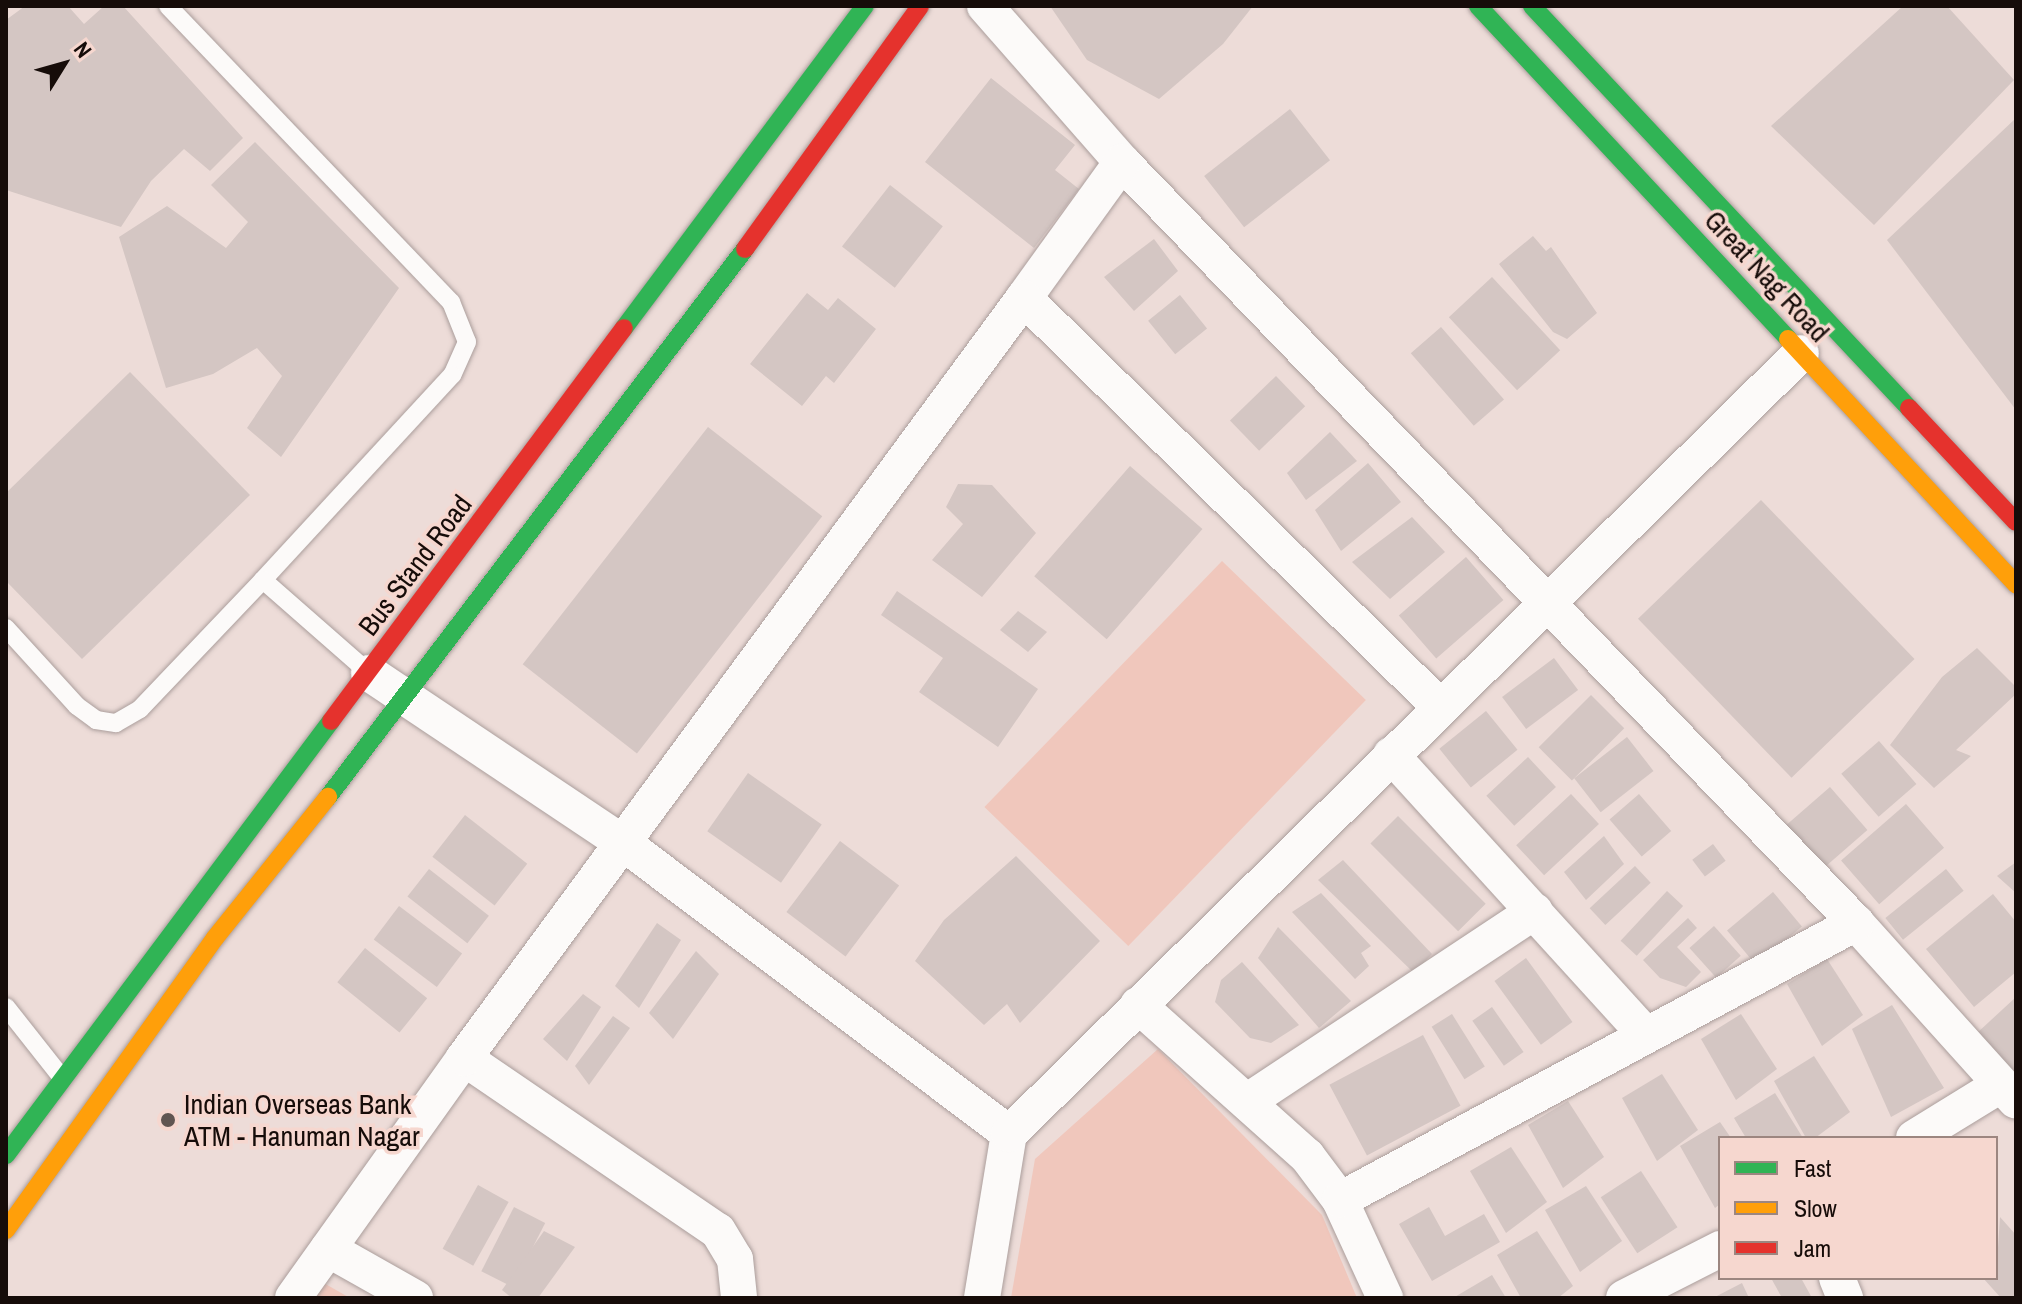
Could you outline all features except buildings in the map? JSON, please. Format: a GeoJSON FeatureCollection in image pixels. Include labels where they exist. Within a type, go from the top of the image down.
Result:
{"type":"FeatureCollection","features":[{"type":"Feature","properties":{"kind":"main road","name":"Bus Stand Road"},"geometry":{"type":"LineString","coordinates":[[6,1155],[865,6]]}},
{"type":"Feature","properties":{"kind":"main road"},"geometry":{"type":"LineString","coordinates":[[6,1230],[215,938],[406,700],[525,533],[689,326],[920,6]]}},
{"type":"Feature","properties":{"kind":"main road","name":"Great Nag Road"},"geometry":{"type":"LineString","coordinates":[[1478,6],[2016,584]]}},
{"type":"Feature","properties":{"kind":"main road","name":"Great Nag Road"},"geometry":{"type":"LineString","coordinates":[[1532,6],[2016,522]]}},
{"type":"Feature","properties":{"kind":"street"},"geometry":{"type":"LineString","coordinates":[[985,6],[1122,162],[1856,923],[2008,1093],[1918,1136]]}},
{"type":"Feature","properties":{"kind":"street"},"geometry":{"type":"LineString","coordinates":[[293,1298],[464,1058],[626,845],[1122,162]]}},
{"type":"Feature","properties":{"kind":"street"},"geometry":{"type":"LineString","coordinates":[[1024,298],[1440,707]]}},
{"type":"Feature","properties":{"kind":"street"},"geometry":{"type":"LineString","coordinates":[[982,1298],[1009,1134],[1801,353]]}},
{"type":"Feature","properties":{"kind":"street"},"geometry":{"type":"LineString","coordinates":[[369,673],[626,845],[1009,1134]]}},
{"type":"Feature","properties":{"kind":"street"},"geometry":{"type":"LineString","coordinates":[[1391,755],[1644,1033]]}},
{"type":"Feature","properties":{"kind":"street"},"geometry":{"type":"LineString","coordinates":[[1248,1101],[1535,911]]}},
{"type":"Feature","properties":{"kind":"street"},"geometry":{"type":"LineString","coordinates":[[1340,1200],[1644,1033],[1856,923]]}},
{"type":"Feature","properties":{"kind":"street"},"geometry":{"type":"LineString","coordinates":[[1138,1005],[1307,1156],[1340,1200],[1385,1298]]}},
{"type":"Feature","properties":{"kind":"street"},"geometry":{"type":"LineString","coordinates":[[464,1058],[718,1231],[735,1259],[739,1298]]}},
{"type":"Feature","properties":{"kind":"street"},"geometry":{"type":"LineString","coordinates":[[328,1249],[415,1298]]}},
{"type":"Feature","properties":{"kind":"street"},"geometry":{"type":"LineString","coordinates":[[1624,1298],[1718,1250]]}},
{"type":"Feature","properties":{"kind":"lane"},"geometry":{"type":"LineString","coordinates":[[6,628],[77,706],[96,720],[116,723],[140,709],[452,375],[467,342],[451,302],[168,6]]}},
{"type":"Feature","properties":{"kind":"lane"},"geometry":{"type":"LineString","coordinates":[[263,580],[369,673]]}},
{"type":"Feature","properties":{"kind":"lane"},"geometry":{"type":"LineString","coordinates":[[6,1007],[62,1078]]}},
{"type":"Feature","properties":{"kind":"shaded area"},"geometry":{"type":"Polygon","coordinates":[[[1222,561],[1366,700],[1128,946],[984,807],[1222,561]]]}},
{"type":"Feature","properties":{"kind":"shaded area"},"geometry":{"type":"Polygon","coordinates":[[[1158,1049],[1322,1215],[1357,1298],[1011,1298],[1035,1159],[1158,1049]]]}},
{"type":"Feature","properties":{"kind":"shaded area"},"geometry":{"type":"Polygon","coordinates":[[[322,1282],[350,1298],[312,1298],[322,1282]]]}},
{"type":"Feature","properties":{"kind":"traffic: fast"},"geometry":{"type":"LineString","coordinates":[[624,328],[865,6]]}},
{"type":"Feature","properties":{"kind":"traffic: fast"},"geometry":{"type":"LineString","coordinates":[[1478,6],[1788,339]]}},
{"type":"Feature","properties":{"kind":"traffic: fast"},"geometry":{"type":"LineString","coordinates":[[1532,6],[1909,408]]}},
{"type":"Feature","properties":{"kind":"traffic: fast"},"geometry":{"type":"LineString","coordinates":[[328,797],[745,249]]}},
{"type":"Feature","properties":{"kind":"traffic: fast"},"geometry":{"type":"LineString","coordinates":[[6,1155],[331,721]]}},
{"type":"Feature","properties":{"kind":"traffic: slow"},"geometry":{"type":"LineString","coordinates":[[1788,339],[2016,584]]}},
{"type":"Feature","properties":{"kind":"traffic: slow"},"geometry":{"type":"LineString","coordinates":[[6,1230],[215,938],[328,797]]}},
{"type":"Feature","properties":{"kind":"traffic: jam"},"geometry":{"type":"LineString","coordinates":[[745,249],[920,6]]}},
{"type":"Feature","properties":{"kind":"traffic: jam"},"geometry":{"type":"LineString","coordinates":[[331,721],[624,328]]}},
{"type":"Feature","properties":{"kind":"traffic: jam"},"geometry":{"type":"LineString","coordinates":[[1909,408],[2016,522]]}},
{"type":"Feature","properties":{"kind":"place","name":"Indian Overseas Bank ATM - Hanuman Nagar"},"geometry":{"type":"Point","coordinates":[168,1120]}}]}
